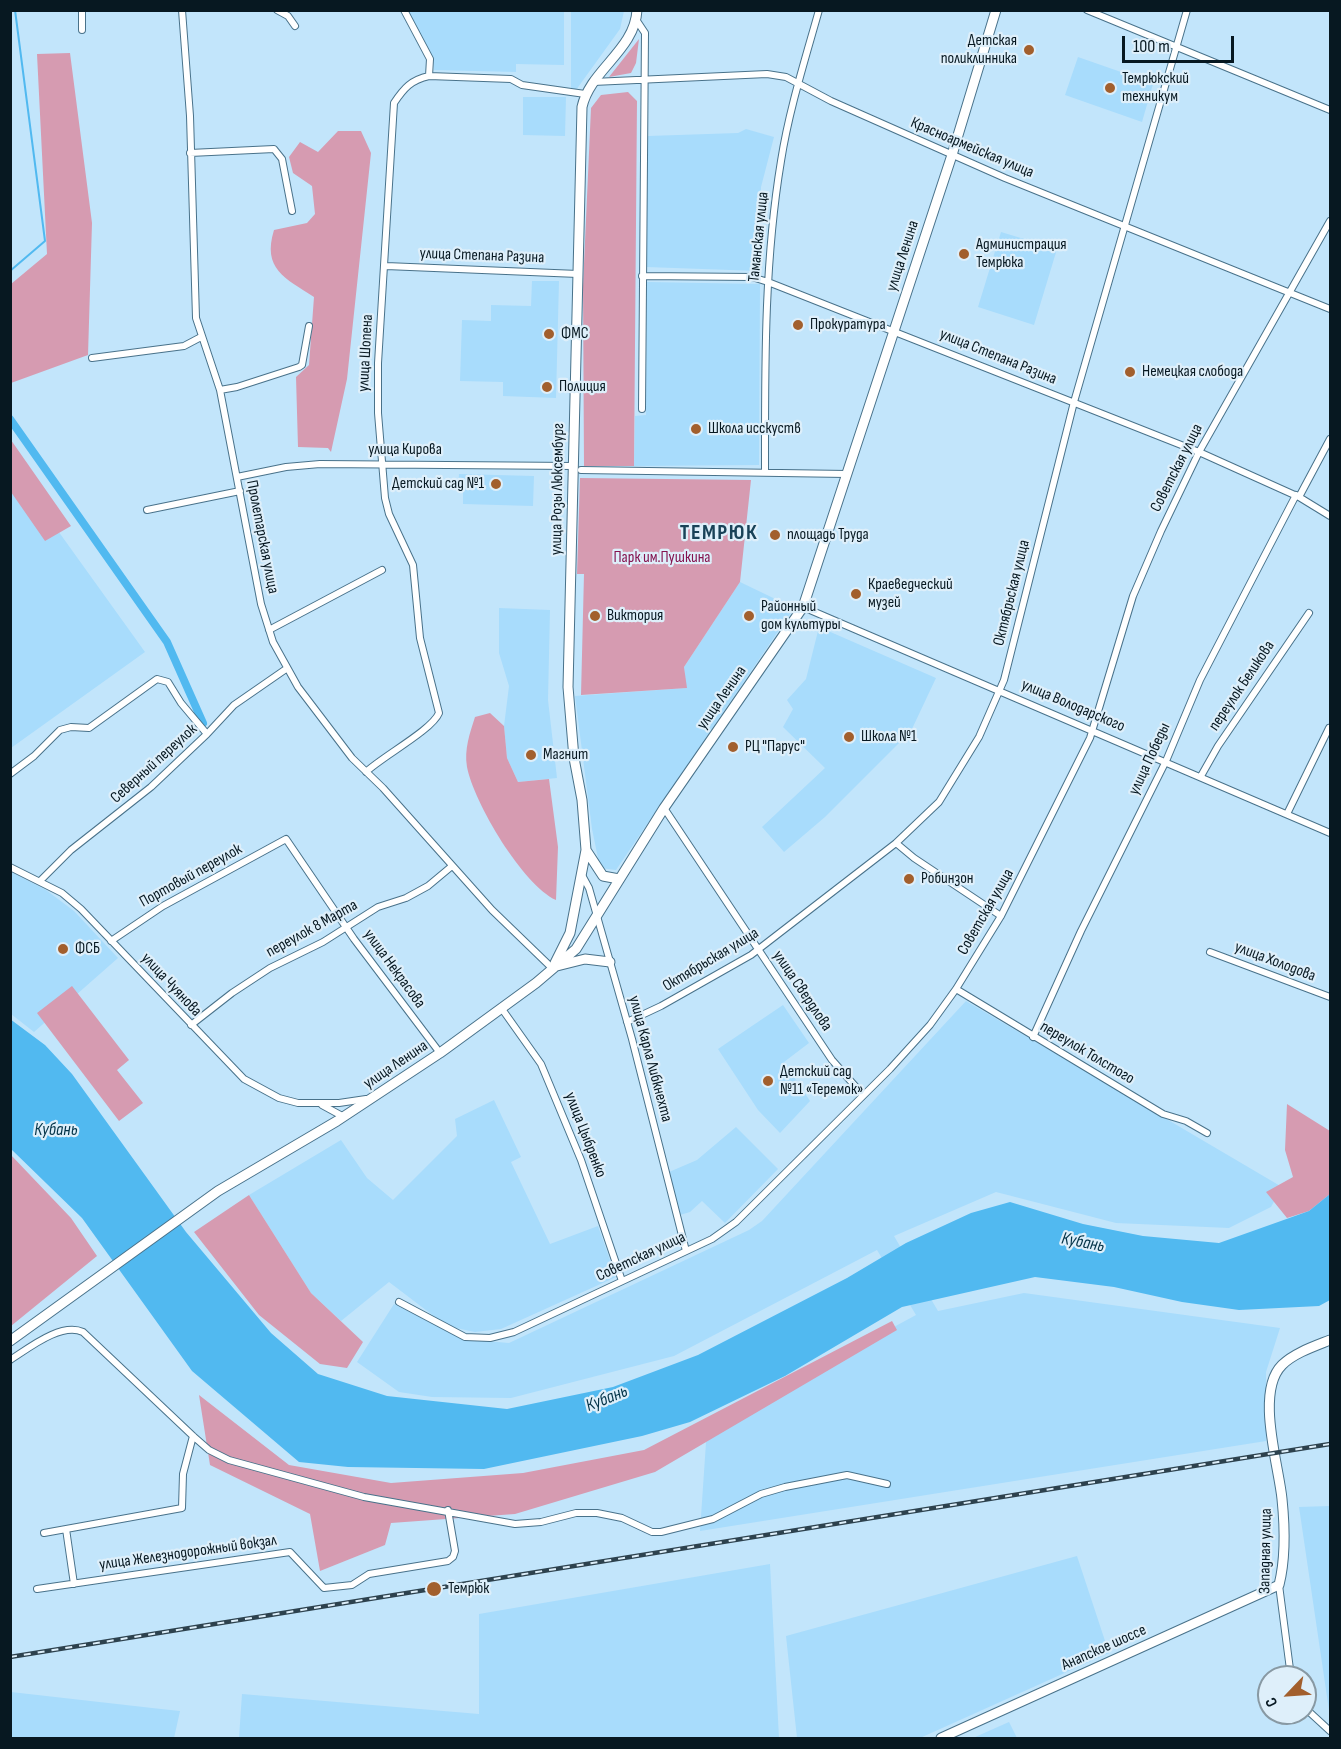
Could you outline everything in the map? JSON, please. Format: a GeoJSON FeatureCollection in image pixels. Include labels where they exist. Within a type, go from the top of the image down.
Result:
{"type":"FeatureCollection","features":[{"type":"Feature","properties":{"kind":"street"},"geometry":{"type":"LineString","coordinates":[[82,10],[82,30]]}},
{"type":"Feature","properties":{"kind":"street"},"geometry":{"type":"LineString","coordinates":[[182,11],[188,10]]}},
{"type":"Feature","properties":{"kind":"street"},"geometry":{"type":"LineString","coordinates":[[277,10],[288,16],[295,26]]}},
{"type":"Feature","properties":{"kind":"street"},"geometry":{"type":"LineString","coordinates":[[404,10],[430,60],[429,76],[511,79],[522,85],[585,94]]}},
{"type":"Feature","properties":{"kind":"street","name":"Таманская улица"},"geometry":{"type":"LineString","coordinates":[[765,470],[768,282],[781,158],[819,10]]}},
{"type":"Feature","properties":{"kind":"street","name":"улица Ленина"},"geometry":{"type":"LineString","coordinates":[[10,1341],[197,1206],[286,1149],[344,1117],[440,1053],[502,1009],[576,949],[664,808],[803,607],[952,155],[996,10]]}},
{"type":"Feature","properties":{"kind":"street"},"geometry":{"type":"LineString","coordinates":[[1087,10],[1330,110]]}},
{"type":"Feature","properties":{"kind":"street","name":"Октябрьская улица"},"geometry":{"type":"LineString","coordinates":[[627,1022],[662,1006],[758,950],[896,843],[939,802],[980,737],[1000,690],[1074,402],[1187,10]]}},
{"type":"Feature","properties":{"kind":"street","name":"Пролетарская улица"},"geometry":{"type":"LineString","coordinates":[[182,11],[190,153],[194,300],[201,337],[220,390],[261,604],[269,630],[286,669],[313,708],[366,772],[492,910],[552,968]]}},
{"type":"Feature","properties":{"kind":"street","name":"улица Розы Люксембург"},"geometry":{"type":"LineString","coordinates":[[637,16],[645,33],[642,409]]}},
{"type":"Feature","properties":{"kind":"street","name":"улица Розы Люксембург"},"geometry":{"type":"LineString","coordinates":[[552,968],[570,933],[583,877],[586,850],[582,800],[571,736],[568,687],[578,468],[581,126],[585,94],[623,44],[637,16]]}},
{"type":"Feature","properties":{"kind":"street","name":"Красноармейская улица"},"geometry":{"type":"LineString","coordinates":[[593,82],[767,74],[786,77],[831,101],[952,155],[1330,309]]}},
{"type":"Feature","properties":{"kind":"street","name":"улица Шопена"},"geometry":{"type":"LineString","coordinates":[[366,772],[379,759],[432,724],[439,713],[420,638],[413,565],[389,513],[378,413],[378,363],[386,266],[394,103],[404,87],[415,79],[429,76]]}},
{"type":"Feature","properties":{"kind":"street"},"geometry":{"type":"LineString","coordinates":[[190,153],[274,149],[282,159],[292,211]]}},
{"type":"Feature","properties":{"kind":"street","name":"Советская улица"},"geometry":{"type":"LineString","coordinates":[[399,1302],[465,1337],[490,1338],[514,1332],[712,1239],[736,1222],[930,1025],[956,989],[1001,916],[1073,777],[1094,730],[1133,596],[1198,452],[1330,221]]}},
{"type":"Feature","properties":{"kind":"street","name":"улица Степана Разина"},"geometry":{"type":"LineString","coordinates":[[386,266],[578,274]]}},
{"type":"Feature","properties":{"kind":"street","name":"улица Степана Разина"},"geometry":{"type":"LineString","coordinates":[[642,276],[752,277],[768,282],[1198,452],[1297,496],[1330,516]]}},
{"type":"Feature","properties":{"kind":"street"},"geometry":{"type":"LineString","coordinates":[[220,390],[295,370],[302,365],[309,327]]}},
{"type":"Feature","properties":{"kind":"street"},"geometry":{"type":"LineString","coordinates":[[92,358],[184,345],[201,337]]}},
{"type":"Feature","properties":{"kind":"street","name":"улица Победы"},"geometry":{"type":"LineString","coordinates":[[1033,1037],[1081,931],[1166,761],[1224,631],[1330,439]]}},
{"type":"Feature","properties":{"kind":"street","name":"улица Кирова"},"geometry":{"type":"LineString","coordinates":[[237,477],[286,467],[382,463],[765,470],[847,474]]}},
{"type":"Feature","properties":{"kind":"street"},"geometry":{"type":"LineString","coordinates":[[147,510],[240,491]]}},
{"type":"Feature","properties":{"kind":"street"},"geometry":{"type":"LineString","coordinates":[[269,630],[382,570]]}},
{"type":"Feature","properties":{"kind":"street","name":"улица Володарского"},"geometry":{"type":"LineString","coordinates":[[803,607],[1330,833]]}},
{"type":"Feature","properties":{"kind":"street","name":"переулок Беликова"},"geometry":{"type":"LineString","coordinates":[[1201,776],[1218,746],[1309,613]]}},
{"type":"Feature","properties":{"kind":"street","name":"Северный переулок"},"geometry":{"type":"LineString","coordinates":[[40,880],[71,850],[151,787],[234,705],[286,669]]}},
{"type":"Feature","properties":{"kind":"street"},"geometry":{"type":"LineString","coordinates":[[10,774],[60,730],[71,726],[88,728],[157,679],[168,682],[181,703],[207,734]]}},
{"type":"Feature","properties":{"kind":"street"},"geometry":{"type":"LineString","coordinates":[[1287,814],[1329,728]]}},
{"type":"Feature","properties":{"kind":"street","name":"улица Свердлова"},"geometry":{"type":"LineString","coordinates":[[664,808],[832,1060],[863,1095]]}},
{"type":"Feature","properties":{"kind":"street","name":"улица Некрасова"},"geometry":{"type":"LineString","coordinates":[[286,839],[347,927],[440,1053]]}},
{"type":"Feature","properties":{"kind":"street","name":"Портовый переулок"},"geometry":{"type":"LineString","coordinates":[[111,941],[163,906],[286,839]]}},
{"type":"Feature","properties":{"kind":"street"},"geometry":{"type":"LineString","coordinates":[[896,843],[914,858],[1001,916]]}},
{"type":"Feature","properties":{"kind":"street"},"geometry":{"type":"LineString","coordinates":[[586,850],[603,876],[619,879]]}},
{"type":"Feature","properties":{"kind":"street","name":"переулок 8 Марта"},"geometry":{"type":"LineString","coordinates":[[191,1025],[252,980],[378,907],[406,898],[428,886],[452,866]]}},
{"type":"Feature","properties":{"kind":"street","name":"улица Чуянова"},"geometry":{"type":"LineString","coordinates":[[10,867],[62,893],[244,1079],[279,1098],[319,1104],[374,1098]]}},
{"type":"Feature","properties":{"kind":"street","name":"улица Карла Либкнехта"},"geometry":{"type":"LineString","coordinates":[[583,877],[589,888],[627,1022],[686,1251]]}},
{"type":"Feature","properties":{"kind":"street","name":"улица Холодова"},"geometry":{"type":"LineString","coordinates":[[1210,952],[1330,997]]}},
{"type":"Feature","properties":{"kind":"street"},"geometry":{"type":"LineString","coordinates":[[552,968],[585,959],[610,963]]}},
{"type":"Feature","properties":{"kind":"street","name":"переулок Толстого"},"geometry":{"type":"LineString","coordinates":[[956,989],[1163,1114],[1186,1121],[1207,1133]]}},
{"type":"Feature","properties":{"kind":"street","name":"улица Цыбренко"},"geometry":{"type":"LineString","coordinates":[[502,1009],[531,1047],[545,1074],[581,1160],[622,1281]]}},
{"type":"Feature","properties":{"kind":"street","name":"улица Чуянова"},"geometry":{"type":"LineString","coordinates":[[319,1104],[344,1117]]}},
{"type":"Feature","properties":{"kind":"street"},"geometry":{"type":"LineString","coordinates":[[10,1360],[45,1340],[67,1330],[76,1329],[83,1332],[193,1436],[209,1449],[229,1460],[364,1497],[448,1510],[515,1524],[542,1522],[576,1514],[597,1513],[622,1518],[652,1532],[661,1532],[713,1519],[761,1494],[784,1487],[847,1475],[887,1484]]}},
{"type":"Feature","properties":{"kind":"street","name":"Западная улица"},"geometry":{"type":"LineString","coordinates":[[1289,1665],[1279,1585],[1285,1557],[1282,1497],[1269,1427],[1273,1389],[1281,1366],[1303,1352],[1330,1340]]}},
{"type":"Feature","properties":{"kind":"street"},"geometry":{"type":"LineString","coordinates":[[44,1533],[182,1508],[183,1474],[193,1436]]}},
{"type":"Feature","properties":{"kind":"street","name":"улица Железнодорожный вокзал"},"geometry":{"type":"LineString","coordinates":[[36,1589],[290,1552],[324,1588],[352,1585],[369,1574],[448,1561],[453,1557],[455,1551],[448,1510]]}},
{"type":"Feature","properties":{"kind":"street"},"geometry":{"type":"LineString","coordinates":[[66,1529],[74,1584]]}},
{"type":"Feature","properties":{"kind":"street","name":"Анапское шоссе"},"geometry":{"type":"LineString","coordinates":[[941,1738],[1279,1585]]}},
{"type":"Feature","properties":{"kind":"street"},"geometry":{"type":"LineString","coordinates":[[1317,1719],[1330,1731]]}},
{"type":"Feature","properties":{"kind":"shaded area"},"geometry":{"type":"Polygon","coordinates":[[[409,11],[564,11],[564,65],[516,64],[516,72],[434,70],[434,61],[410,18],[409,11]]]}},
{"type":"Feature","properties":{"kind":"shaded area"},"geometry":{"type":"Polygon","coordinates":[[[571,11],[624,11],[620,29],[576,90],[571,89],[571,11]]]}},
{"type":"Feature","properties":{"kind":"shaded area","name":"Темрюкский техникум"},"geometry":{"type":"Polygon","coordinates":[[[1078,57],[1141,79],[1143,73],[1155,77],[1142,122],[1065,95],[1078,57]]]}},
{"type":"Feature","properties":{"kind":"shaded area"},"geometry":{"type":"Polygon","coordinates":[[[523,97],[566,97],[565,136],[523,135],[523,97]]]}},
{"type":"Feature","properties":{"kind":"shaded area"},"geometry":{"type":"Polygon","coordinates":[[[746,129],[774,137],[761,187],[759,271],[646,267],[648,136],[738,133],[746,129]]]}},
{"type":"Feature","properties":{"kind":"shaded area"},"geometry":{"type":"Polygon","coordinates":[[[1001,232],[1057,249],[1034,325],[978,307],[1001,232]]]}},
{"type":"Feature","properties":{"kind":"shaded area"},"geometry":{"type":"Polygon","coordinates":[[[532,281],[559,281],[556,398],[503,396],[503,382],[460,381],[462,320],[491,321],[491,305],[531,306],[532,281]]]}},
{"type":"Feature","properties":{"kind":"shaded area"},"geometry":{"type":"Polygon","coordinates":[[[647,282],[760,284],[759,465],[634,466],[635,416],[646,415],[647,282]]]}},
{"type":"Feature","properties":{"kind":"shaded area"},"geometry":{"type":"Polygon","coordinates":[[[10,464],[145,652],[11,748],[10,748],[10,464]]]}},
{"type":"Feature","properties":{"kind":"shaded area","name":"Детский сад №1"},"geometry":{"type":"Polygon","coordinates":[[[459,474],[534,476],[533,506],[463,504],[463,492],[458,492],[459,474]]]}},
{"type":"Feature","properties":{"kind":"shaded area"},"geometry":{"type":"Polygon","coordinates":[[[740,582],[794,608],[616,870],[600,868],[592,829],[575,696],[686,688],[684,667],[740,582]]]}},
{"type":"Feature","properties":{"kind":"shaded area"},"geometry":{"type":"Polygon","coordinates":[[[499,608],[550,610],[548,700],[557,778],[518,782],[507,758],[504,726],[509,686],[499,653],[499,608]]]}},
{"type":"Feature","properties":{"kind":"shaded area","name":"Школа №1"},"geometry":{"type":"Polygon","coordinates":[[[819,627],[936,678],[911,731],[825,817],[784,852],[762,827],[825,768],[783,727],[793,709],[787,700],[806,679],[819,627]]]}},
{"type":"Feature","properties":{"kind":"shaded area"},"geometry":{"type":"Polygon","coordinates":[[[11,872],[46,890],[74,911],[118,958],[34,1032],[11,1014],[11,872]]]}},
{"type":"Feature","properties":{"kind":"shaded area"},"geometry":{"type":"Polygon","coordinates":[[[966,1001],[1282,1187],[1271,1207],[1229,1228],[1116,1223],[996,1192],[894,1236],[938,1311],[1024,1293],[1280,1328],[1266,1372],[1266,1441],[700,1531],[707,1428],[916,1315],[877,1250],[674,1356],[511,1398],[432,1397],[399,1392],[357,1362],[394,1304],[462,1339],[509,1343],[749,1230],[762,1221],[966,1001]]]}},
{"type":"Feature","properties":{"kind":"shaded area","name":"Детский сад №11 «Теремок»"},"geometry":{"type":"Polygon","coordinates":[[[783,1005],[809,1043],[784,1062],[810,1101],[780,1133],[758,1110],[718,1049],[783,1005]]]}},
{"type":"Feature","properties":{"kind":"shaded area"},"geometry":{"type":"Polygon","coordinates":[[[494,1100],[521,1157],[511,1162],[550,1244],[598,1226],[616,1277],[501,1329],[475,1332],[456,1328],[439,1320],[389,1282],[341,1321],[311,1293],[249,1195],[341,1140],[367,1178],[393,1200],[457,1136],[455,1119],[494,1100]]]}},
{"type":"Feature","properties":{"kind":"shaded area"},"geometry":{"type":"Polygon","coordinates":[[[736,1127],[778,1169],[725,1223],[702,1201],[690,1212],[680,1215],[669,1172],[697,1160],[736,1127]]]}},
{"type":"Feature","properties":{"kind":"shaded area"},"geometry":{"type":"Polygon","coordinates":[[[1330,1506],[1330,1717],[1299,1507],[1330,1506]]]}},
{"type":"Feature","properties":{"kind":"shaded area"},"geometry":{"type":"Polygon","coordinates":[[[1077,1556],[1109,1653],[920,1738],[797,1738],[786,1636],[1077,1556]]]}},
{"type":"Feature","properties":{"kind":"shaded area"},"geometry":{"type":"Polygon","coordinates":[[[770,1564],[779,1738],[239,1738],[242,1694],[479,1714],[479,1614],[770,1564]]]}},
{"type":"Feature","properties":{"kind":"shaded area"},"geometry":{"type":"Polygon","coordinates":[[[11,1692],[180,1711],[174,1738],[11,1738],[11,1692]]]}},
{"type":"Feature","properties":{"kind":"shaded area"},"geometry":{"type":"Polygon","coordinates":[[[1009,1722],[1017,1738],[973,1738],[1009,1722]]]}},
{"type":"Feature","properties":{"kind":"green space"},"geometry":{"type":"Polygon","coordinates":[[[639,39],[636,63],[631,73],[609,77],[639,39]]]}},
{"type":"Feature","properties":{"kind":"green space"},"geometry":{"type":"Polygon","coordinates":[[[70,53],[92,223],[88,355],[11,383],[11,284],[47,254],[37,54],[70,53]]]}},
{"type":"Feature","properties":{"kind":"green space"},"geometry":{"type":"Polygon","coordinates":[[[628,92],[637,101],[634,466],[584,466],[583,286],[591,108],[601,95],[628,92]]]}},
{"type":"Feature","properties":{"kind":"green space"},"geometry":{"type":"Polygon","coordinates":[[[338,131],[361,131],[371,153],[347,379],[331,452],[328,448],[298,447],[296,377],[309,365],[314,297],[285,278],[279,271],[271,254],[271,243],[274,230],[307,223],[315,214],[312,186],[293,173],[289,157],[300,142],[318,152],[338,131]]]}},
{"type":"Feature","properties":{"kind":"green space"},"geometry":{"type":"Polygon","coordinates":[[[11,440],[71,526],[45,541],[11,492],[11,440]]]}},
{"type":"Feature","properties":{"kind":"green space","name":"Парк им.Пушкина"},"geometry":{"type":"Polygon","coordinates":[[[580,478],[751,480],[740,582],[684,667],[687,688],[581,695],[584,574],[577,574],[580,478]]]}},
{"type":"Feature","properties":{"kind":"green space"},"geometry":{"type":"Polygon","coordinates":[[[490,713],[504,726],[507,758],[518,782],[549,779],[558,847],[556,900],[529,878],[515,861],[490,821],[471,782],[466,760],[469,735],[475,717],[490,713]]]}},
{"type":"Feature","properties":{"kind":"green space"},"geometry":{"type":"Polygon","coordinates":[[[72,986],[129,1060],[117,1070],[143,1103],[119,1121],[37,1013],[72,986]]]}},
{"type":"Feature","properties":{"kind":"green space"},"geometry":{"type":"Polygon","coordinates":[[[1287,1104],[1330,1131],[1330,1194],[1309,1211],[1287,1218],[1266,1192],[1293,1177],[1285,1150],[1287,1104]]]}},
{"type":"Feature","properties":{"kind":"green space"},"geometry":{"type":"Polygon","coordinates":[[[10,1154],[71,1218],[97,1256],[11,1326],[10,1154]]]}},
{"type":"Feature","properties":{"kind":"green space"},"geometry":{"type":"Polygon","coordinates":[[[249,1195],[311,1293],[363,1342],[347,1368],[320,1364],[259,1315],[194,1232],[249,1195]]]}},
{"type":"Feature","properties":{"kind":"green space"},"geometry":{"type":"Polygon","coordinates":[[[892,1321],[897,1330],[655,1472],[515,1514],[391,1523],[385,1545],[320,1571],[310,1514],[210,1465],[199,1395],[289,1465],[391,1483],[523,1473],[644,1450],[892,1321]]]}},
{"type":"Feature","properties":{"kind":"water","name":"Кубань"},"geometry":{"type":"Polygon","coordinates":[[[10,1019],[45,1045],[72,1074],[186,1232],[271,1333],[318,1374],[387,1396],[507,1409],[613,1387],[698,1355],[847,1278],[906,1243],[971,1213],[1010,1202],[1083,1224],[1143,1236],[1219,1243],[1309,1211],[1330,1194],[1330,1300],[1319,1306],[1239,1310],[1182,1302],[1114,1287],[1035,1277],[902,1307],[785,1376],[690,1422],[642,1436],[484,1469],[348,1467],[299,1462],[192,1371],[82,1218],[11,1149],[10,1019]]]}},
{"type":"Feature","properties":{"kind":"waterway"},"geometry":{"type":"LineString","coordinates":[[10,271],[45,241],[15,10]]}},
{"type":"Feature","properties":{"kind":"waterway"},"geometry":{"type":"LineString","coordinates":[[10,419],[167,642],[203,723]]}},
{"type":"Feature","properties":{"kind":"railway"},"geometry":{"type":"LineString","coordinates":[[10,1657],[1330,1444]]}},
{"type":"Feature","properties":{"kind":"place","name":"Детская поликлинника"},"geometry":{"type":"Point","coordinates":[1029,50]}},
{"type":"Feature","properties":{"kind":"place","name":"Темрюкский техникум"},"geometry":{"type":"Point","coordinates":[1110,88]}},
{"type":"Feature","properties":{"kind":"place","name":"Администрация Темрюка"},"geometry":{"type":"Point","coordinates":[964,254]}},
{"type":"Feature","properties":{"kind":"place","name":"Прокуратура"},"geometry":{"type":"Point","coordinates":[798,325]}},
{"type":"Feature","properties":{"kind":"place","name":"ФМС"},"geometry":{"type":"Point","coordinates":[549,334]}},
{"type":"Feature","properties":{"kind":"place","name":"Немецкая слобода"},"geometry":{"type":"Point","coordinates":[1130,372]}},
{"type":"Feature","properties":{"kind":"place","name":"Полиция"},"geometry":{"type":"Point","coordinates":[547,387]}},
{"type":"Feature","properties":{"kind":"place","name":"Школа исскуств"},"geometry":{"type":"Point","coordinates":[696,429]}},
{"type":"Feature","properties":{"kind":"place","name":"Детский сад №1"},"geometry":{"type":"Point","coordinates":[496,484]}},
{"type":"Feature","properties":{"kind":"place","name":"площадь Труда"},"geometry":{"type":"Point","coordinates":[775,535]}},
{"type":"Feature","properties":{"kind":"place","name":"Краеведческий музей"},"geometry":{"type":"Point","coordinates":[856,594]}},
{"type":"Feature","properties":{"kind":"place","name":"Виктория"},"geometry":{"type":"Point","coordinates":[595,616]}},
{"type":"Feature","properties":{"kind":"place","name":"Районный дом культуры"},"geometry":{"type":"Point","coordinates":[749,616]}},
{"type":"Feature","properties":{"kind":"place","name":"Школа №1"},"geometry":{"type":"Point","coordinates":[849,737]}},
{"type":"Feature","properties":{"kind":"place","name":"РЦ \"Парус\""},"geometry":{"type":"Point","coordinates":[733,747]}},
{"type":"Feature","properties":{"kind":"place","name":"Магнит"},"geometry":{"type":"Point","coordinates":[531,755]}},
{"type":"Feature","properties":{"kind":"place","name":"Робинзон"},"geometry":{"type":"Point","coordinates":[909,879]}},
{"type":"Feature","properties":{"kind":"place","name":"ФСБ"},"geometry":{"type":"Point","coordinates":[63,949]}},
{"type":"Feature","properties":{"kind":"place","name":"Детский сад №11 «Теремок»"},"geometry":{"type":"Point","coordinates":[768,1081]}},
{"type":"Feature","properties":{"kind":"place","name":"Темрюк"},"geometry":{"type":"Point","coordinates":[434,1589]}},
{"type":"Feature","properties":{"kind":"district","name":"ТЕМРЮК"},"geometry":{"type":"Point","coordinates":[719,533]}}]}
